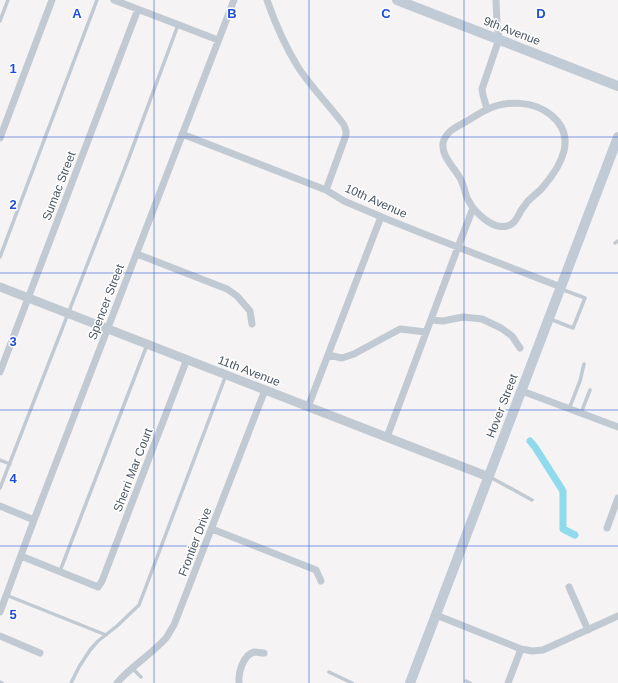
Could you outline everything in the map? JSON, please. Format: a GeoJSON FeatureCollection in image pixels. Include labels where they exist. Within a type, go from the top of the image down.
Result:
{"type":"FeatureCollection","features":[{"type":"Feature","properties":{"kind":"main road","name":"9th Avenue"},"geometry":{"type":"LineString","coordinates":[[398,0],[618,86]]}},
{"type":"Feature","properties":{"kind":"main road","name":"Hover Street"},"geometry":{"type":"LineString","coordinates":[[410,683],[618,137]]}},
{"type":"Feature","properties":{"kind":"street"},"geometry":{"type":"LineString","coordinates":[[0,138],[52,0]]}},
{"type":"Feature","properties":{"kind":"street"},"geometry":{"type":"LineString","coordinates":[[114,0],[218,40]]}},
{"type":"Feature","properties":{"kind":"street","name":"Spencer Street"},"geometry":{"type":"LineString","coordinates":[[0,612],[234,0]]}},
{"type":"Feature","properties":{"kind":"street"},"geometry":{"type":"LineString","coordinates":[[267,0],[273,18],[298,68],[344,125],[346,130],[346,135],[326,190]]}},
{"type":"Feature","properties":{"kind":"street"},"geometry":{"type":"LineString","coordinates":[[487,109],[482,89],[499,39],[496,0]]}},
{"type":"Feature","properties":{"kind":"street","name":"Sumac Street"},"geometry":{"type":"LineString","coordinates":[[0,372],[138,9]]}},
{"type":"Feature","properties":{"kind":"street"},"geometry":{"type":"LineString","coordinates":[[514,103],[526,104],[542,109],[552,115],[559,123],[566,141],[561,162],[554,174],[530,199],[514,222],[507,226],[500,226],[490,223],[473,208],[467,198],[461,180],[447,158],[444,150],[443,144],[448,134],[455,127],[487,109],[498,105],[514,103]]}},
{"type":"Feature","properties":{"kind":"street","name":"10th Avenue"},"geometry":{"type":"LineString","coordinates":[[182,134],[326,190],[381,217],[561,288]]}},
{"type":"Feature","properties":{"kind":"street"},"geometry":{"type":"LineString","coordinates":[[387,437],[473,208]]}},
{"type":"Feature","properties":{"kind":"street"},"geometry":{"type":"LineString","coordinates":[[308,406],[381,217]]}},
{"type":"Feature","properties":{"kind":"street"},"geometry":{"type":"LineString","coordinates":[[137,254],[227,289],[237,296],[250,311],[252,324]]}},
{"type":"Feature","properties":{"kind":"street","name":"11th Avenue"},"geometry":{"type":"LineString","coordinates":[[0,287],[489,477]]}},
{"type":"Feature","properties":{"kind":"street"},"geometry":{"type":"LineString","coordinates":[[431,320],[443,321],[464,318],[482,320],[501,328],[512,336],[520,348]]}},
{"type":"Feature","properties":{"kind":"street"},"geometry":{"type":"LineString","coordinates":[[328,355],[342,358],[350,356],[400,329],[426,332]]}},
{"type":"Feature","properties":{"kind":"street","name":"Sherri Mar Court"},"geometry":{"type":"LineString","coordinates":[[60,571],[98,587],[102,581],[187,360]]}},
{"type":"Feature","properties":{"kind":"street","name":"Frontier Drive"},"geometry":{"type":"LineString","coordinates":[[117,683],[125,673],[154,650],[166,638],[174,625],[265,390]]}},
{"type":"Feature","properties":{"kind":"street"},"geometry":{"type":"LineString","coordinates":[[522,391],[618,427]]}},
{"type":"Feature","properties":{"kind":"street"},"geometry":{"type":"LineString","coordinates":[[607,528],[618,498]]}},
{"type":"Feature","properties":{"kind":"street"},"geometry":{"type":"LineString","coordinates":[[0,506],[34,520]]}},
{"type":"Feature","properties":{"kind":"street"},"geometry":{"type":"LineString","coordinates":[[212,529],[316,570],[321,581]]}},
{"type":"Feature","properties":{"kind":"street"},"geometry":{"type":"LineString","coordinates":[[21,556],[60,571]]}},
{"type":"Feature","properties":{"kind":"street"},"geometry":{"type":"LineString","coordinates":[[569,588],[588,630]]}},
{"type":"Feature","properties":{"kind":"street"},"geometry":{"type":"LineString","coordinates":[[436,615],[521,650],[532,651],[543,650],[618,616]]}},
{"type":"Feature","properties":{"kind":"street"},"geometry":{"type":"LineString","coordinates":[[0,636],[40,653]]}},
{"type":"Feature","properties":{"kind":"street"},"geometry":{"type":"LineString","coordinates":[[508,683],[521,650]]}},
{"type":"Feature","properties":{"kind":"street"},"geometry":{"type":"LineString","coordinates":[[239,683],[240,668],[248,655],[255,652],[264,653]]}},
{"type":"Feature","properties":{"kind":"lane"},"geometry":{"type":"LineString","coordinates":[[0,21],[8,0]]}},
{"type":"Feature","properties":{"kind":"lane"},"geometry":{"type":"LineString","coordinates":[[0,256],[97,0]]}},
{"type":"Feature","properties":{"kind":"lane"},"geometry":{"type":"LineString","coordinates":[[0,488],[128,160],[178,25]]}},
{"type":"Feature","properties":{"kind":"lane"},"geometry":{"type":"LineString","coordinates":[[549,319],[574,328],[585,298],[561,288]]}},
{"type":"Feature","properties":{"kind":"lane"},"geometry":{"type":"LineString","coordinates":[[60,571],[148,344]]}},
{"type":"Feature","properties":{"kind":"lane"},"geometry":{"type":"LineString","coordinates":[[569,409],[580,381],[584,364]]}},
{"type":"Feature","properties":{"kind":"lane"},"geometry":{"type":"LineString","coordinates":[[71,683],[78,667],[90,650],[98,641],[123,621],[139,605],[226,375]]}},
{"type":"Feature","properties":{"kind":"lane"},"geometry":{"type":"LineString","coordinates":[[581,413],[590,390]]}},
{"type":"Feature","properties":{"kind":"lane"},"geometry":{"type":"LineString","coordinates":[[0,460],[10,464]]}},
{"type":"Feature","properties":{"kind":"lane"},"geometry":{"type":"LineString","coordinates":[[489,477],[532,500]]}},
{"type":"Feature","properties":{"kind":"lane"},"geometry":{"type":"LineString","coordinates":[[6,595],[106,635]]}},
{"type":"Feature","properties":{"kind":"lane"},"geometry":{"type":"LineString","coordinates":[[132,668],[141,677]]}},
{"type":"Feature","properties":{"kind":"lane"},"geometry":{"type":"LineString","coordinates":[[329,672],[352,683]]}},
{"type":"Feature","properties":{"kind":"lane"},"geometry":{"type":"LineString","coordinates":[[466,681],[470,683]]}},
{"type":"Feature","properties":{"kind":"waterway"},"geometry":{"type":"LineString","coordinates":[[530,441],[563,491],[563,529],[575,535]]}}]}
